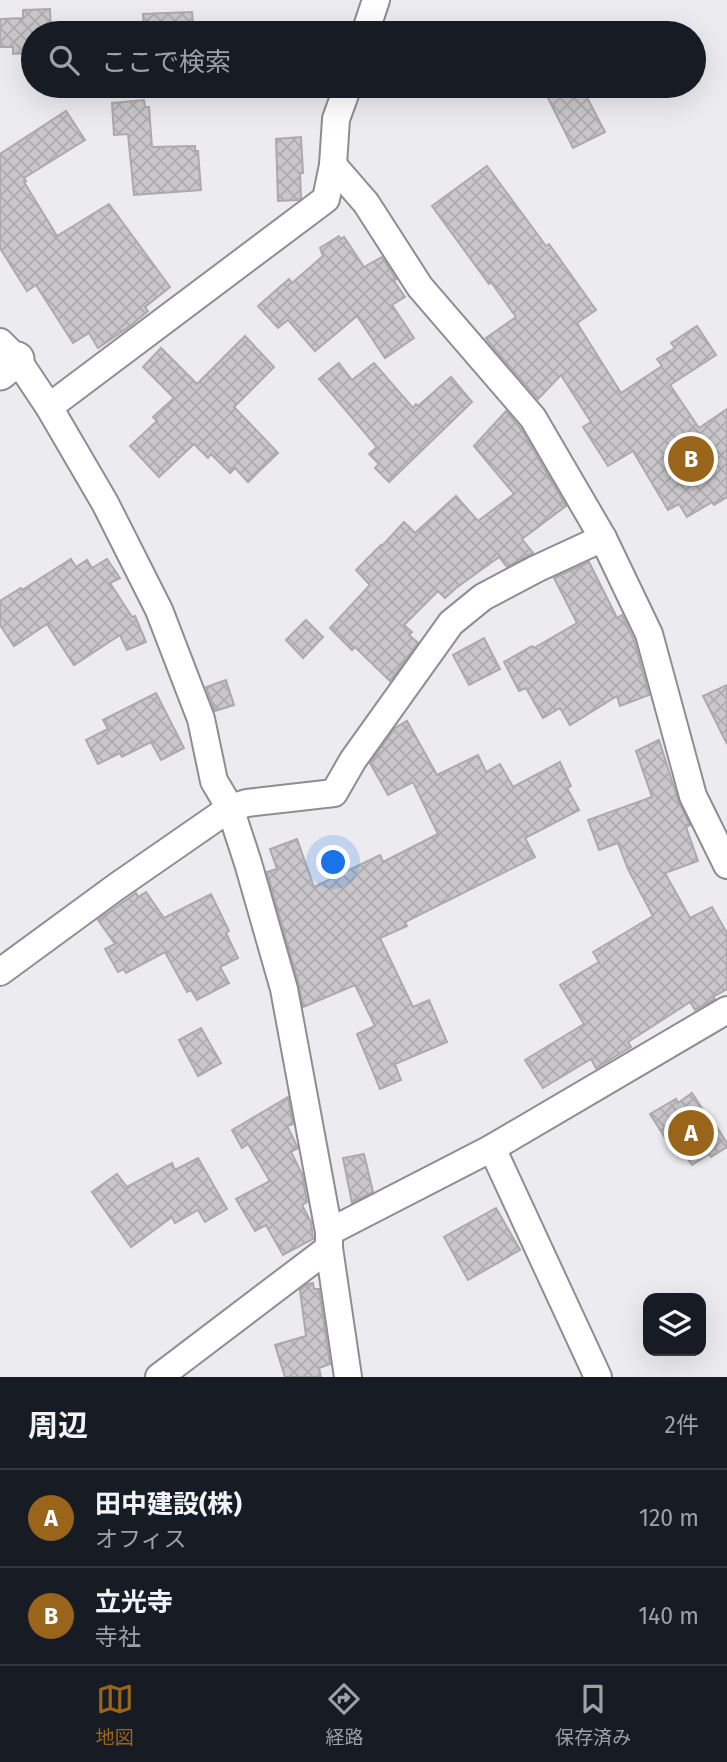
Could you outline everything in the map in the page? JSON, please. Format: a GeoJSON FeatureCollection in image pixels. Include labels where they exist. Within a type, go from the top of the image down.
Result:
{"type":"FeatureCollection","features":[{"type":"Feature","properties":{"kind":"street"},"geometry":{"type":"LineString","coordinates":[[369,21],[376,0]]}},
{"type":"Feature","properties":{"kind":"street"},"geometry":{"type":"LineString","coordinates":[[49,407],[326,199],[333,166],[336,119],[344,98]]}},
{"type":"Feature","properties":{"kind":"street"},"geometry":{"type":"LineString","coordinates":[[333,166],[366,203],[420,287],[533,418],[603,538],[649,634],[693,796],[727,865]]}},
{"type":"Feature","properties":{"kind":"street"},"geometry":{"type":"LineString","coordinates":[[6,358],[49,407],[105,503],[159,610],[201,719],[214,781],[230,808],[284,989],[329,1240],[348,1377]]}},
{"type":"Feature","properties":{"kind":"street"},"geometry":{"type":"LineString","coordinates":[[0,972],[230,808],[247,803],[334,793],[353,760],[451,623],[482,597],[603,538]]}},
{"type":"Feature","properties":{"kind":"street"},"geometry":{"type":"LineString","coordinates":[[159,1377],[329,1240],[727,1010]]}},
{"type":"Feature","properties":{"kind":"street"},"geometry":{"type":"LineString","coordinates":[[492,1148],[598,1377]]}},
{"type":"Feature","properties":{"kind":"building"},"geometry":{"type":"Polygon","coordinates":[[[50,9],[50,21],[21,21],[21,54],[13,54],[13,47],[0,47],[0,19],[23,18],[23,10],[50,9]]]}},
{"type":"Feature","properties":{"kind":"building"},"geometry":{"type":"Polygon","coordinates":[[[192,12],[193,21],[143,21],[143,14],[192,12]]]}},
{"type":"Feature","properties":{"kind":"building"},"geometry":{"type":"Polygon","coordinates":[[[548,98],[587,98],[605,132],[573,148],[548,98]]]}},
{"type":"Feature","properties":{"kind":"building"},"geometry":{"type":"Polygon","coordinates":[[[144,100],[145,107],[149,107],[152,147],[195,146],[195,151],[198,151],[201,190],[134,195],[128,134],[114,135],[112,103],[144,100]]]}},
{"type":"Feature","properties":{"kind":"building"},"geometry":{"type":"Polygon","coordinates":[[[66,111],[85,140],[24,178],[24,182],[57,236],[109,204],[170,287],[145,307],[148,311],[98,348],[89,333],[73,343],[36,285],[27,291],[0,248],[0,154],[66,111]]]}},
{"type":"Feature","properties":{"kind":"building"},"geometry":{"type":"Polygon","coordinates":[[[301,137],[301,198],[278,201],[276,139],[301,137]]]}},
{"type":"Feature","properties":{"kind":"building"},"geometry":{"type":"Polygon","coordinates":[[[487,166],[546,246],[549,244],[596,310],[577,323],[621,393],[662,366],[657,359],[675,348],[671,343],[697,326],[716,355],[670,385],[699,428],[727,409],[727,497],[714,505],[712,502],[687,517],[679,504],[668,510],[633,451],[608,466],[583,427],[591,422],[561,375],[538,399],[486,338],[516,317],[432,206],[487,166]]]}},
{"type":"Feature","properties":{"kind":"building"},"geometry":{"type":"Polygon","coordinates":[[[339,236],[341,239],[344,237],[364,267],[382,257],[405,297],[392,305],[414,338],[385,358],[357,316],[315,351],[288,320],[278,328],[258,306],[289,279],[292,283],[323,256],[320,248],[339,236]]]}},
{"type":"Feature","properties":{"kind":"building"},"geometry":{"type":"Polygon","coordinates":[[[245,336],[274,367],[234,407],[278,453],[248,482],[235,468],[230,473],[211,454],[208,458],[194,444],[159,477],[130,446],[157,421],[153,417],[174,398],[143,367],[161,348],[197,384],[245,336]]]}},
{"type":"Feature","properties":{"kind":"building"},"geometry":{"type":"Polygon","coordinates":[[[339,363],[352,380],[374,363],[413,408],[451,377],[472,402],[389,482],[375,468],[379,464],[369,454],[377,447],[319,379],[339,363]]]}},
{"type":"Feature","properties":{"kind":"building"},"geometry":{"type":"Polygon","coordinates":[[[506,411],[521,429],[566,506],[522,539],[533,553],[507,567],[499,557],[445,598],[438,591],[404,625],[412,632],[409,635],[418,643],[390,681],[355,647],[352,650],[330,628],[370,585],[356,570],[404,522],[415,533],[456,496],[478,521],[514,494],[474,446],[506,411]]]}},
{"type":"Feature","properties":{"kind":"building"},"geometry":{"type":"Polygon","coordinates":[[[71,559],[76,567],[87,560],[92,568],[107,559],[120,578],[110,583],[132,617],[135,616],[146,642],[127,650],[120,635],[74,665],[47,624],[14,646],[0,625],[0,601],[71,559]]]}},
{"type":"Feature","properties":{"kind":"building"},"geometry":{"type":"Polygon","coordinates":[[[589,562],[617,618],[622,615],[634,640],[649,695],[620,706],[617,696],[570,725],[560,708],[543,718],[526,688],[519,691],[504,662],[577,623],[554,578],[589,562]]]}},
{"type":"Feature","properties":{"kind":"building"},"geometry":{"type":"Polygon","coordinates":[[[306,620],[323,637],[303,658],[286,640],[306,620]]]}},
{"type":"Feature","properties":{"kind":"building"},"geometry":{"type":"Polygon","coordinates":[[[484,638],[500,669],[469,685],[453,655],[484,638]]]}},
{"type":"Feature","properties":{"kind":"building"},"geometry":{"type":"Polygon","coordinates":[[[226,680],[234,705],[215,711],[206,687],[226,680]]]}},
{"type":"Feature","properties":{"kind":"building"},"geometry":{"type":"Polygon","coordinates":[[[727,685],[727,744],[703,696],[727,685]]]}},
{"type":"Feature","properties":{"kind":"building"},"geometry":{"type":"Polygon","coordinates":[[[156,693],[184,748],[161,760],[151,742],[122,757],[120,753],[98,764],[86,740],[108,729],[103,720],[156,693]]]}},
{"type":"Feature","properties":{"kind":"building"},"geometry":{"type":"Polygon","coordinates":[[[407,721],[437,775],[478,755],[486,772],[500,764],[513,787],[560,762],[571,786],[567,788],[579,810],[525,838],[535,857],[405,922],[407,926],[380,938],[413,1007],[429,1000],[447,1042],[395,1064],[401,1080],[380,1089],[357,1034],[375,1026],[355,985],[303,1007],[267,872],[277,869],[270,849],[297,839],[314,887],[380,855],[383,862],[438,834],[413,782],[388,795],[370,763],[395,728],[407,721]]]}},
{"type":"Feature","properties":{"kind":"building"},"geometry":{"type":"Polygon","coordinates":[[[659,740],[678,800],[690,825],[686,827],[698,861],[665,873],[690,918],[712,907],[727,933],[727,989],[695,1010],[690,1002],[628,1042],[631,1047],[596,1068],[591,1059],[543,1088],[525,1060],[584,1024],[560,985],[599,962],[593,952],[653,916],[628,869],[618,843],[599,850],[588,820],[652,797],[636,751],[659,740]]]}},
{"type":"Feature","properties":{"kind":"building"},"geometry":{"type":"Polygon","coordinates":[[[146,892],[164,918],[211,894],[229,931],[226,933],[238,958],[220,967],[229,983],[197,1000],[191,990],[187,992],[165,952],[126,973],[124,969],[118,972],[105,949],[115,944],[98,920],[136,893],[138,897],[146,892]]]}},
{"type":"Feature","properties":{"kind":"building"},"geometry":{"type":"Polygon","coordinates":[[[201,1028],[221,1063],[198,1076],[179,1040],[201,1028]]]}},
{"type":"Feature","properties":{"kind":"building"},"geometry":{"type":"Polygon","coordinates":[[[692,1093],[711,1122],[713,1121],[727,1147],[692,1165],[679,1146],[673,1150],[650,1114],[676,1099],[678,1103],[692,1093]]]}},
{"type":"Feature","properties":{"kind":"building"},"geometry":{"type":"Polygon","coordinates":[[[288,1097],[293,1124],[287,1126],[298,1148],[291,1152],[302,1174],[307,1202],[302,1205],[311,1222],[313,1239],[283,1255],[266,1225],[255,1231],[236,1199],[270,1181],[248,1144],[242,1148],[232,1130],[288,1097]]]}},
{"type":"Feature","properties":{"kind":"building"},"geometry":{"type":"Polygon","coordinates":[[[364,1154],[373,1192],[352,1203],[343,1158],[364,1154]]]}},
{"type":"Feature","properties":{"kind":"building"},"geometry":{"type":"Polygon","coordinates":[[[198,1158],[227,1209],[205,1222],[198,1210],[175,1223],[172,1217],[131,1247],[92,1192],[117,1174],[127,1187],[172,1163],[175,1170],[198,1158]]]}},
{"type":"Feature","properties":{"kind":"building"},"geometry":{"type":"Polygon","coordinates":[[[496,1208],[520,1250],[468,1280],[444,1237],[496,1208]]]}},
{"type":"Feature","properties":{"kind":"building"},"geometry":{"type":"Polygon","coordinates":[[[313,1283],[314,1289],[319,1289],[330,1364],[319,1368],[321,1377],[285,1377],[275,1345],[306,1336],[300,1290],[313,1283]]]}},
{"type":"Feature","properties":{"kind":"place","name":"立光寺"},"geometry":{"type":"Point","coordinates":[691,459]}},
{"type":"Feature","properties":{"kind":"place","name":"田中建設(株)"},"geometry":{"type":"Point","coordinates":[691,1133]}}]}
